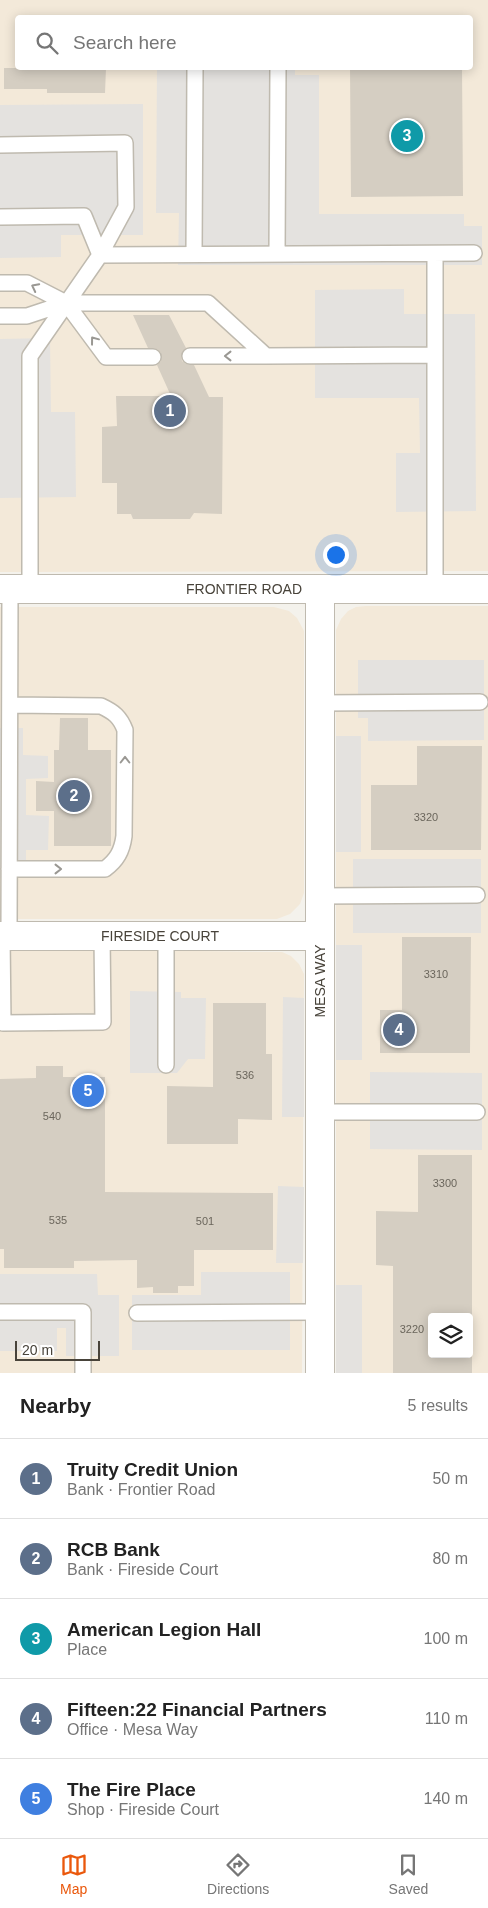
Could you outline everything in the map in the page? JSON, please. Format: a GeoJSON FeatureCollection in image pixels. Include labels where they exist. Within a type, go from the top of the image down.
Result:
{"type":"FeatureCollection","features":[{"type":"Feature","properties":{"kind":"street","name":"FRONTIER ROAD"},"geometry":{"type":"LineString","coordinates":[[13,589],[488,589]]}},
{"type":"Feature","properties":{"kind":"street","name":"MESA WAY"},"geometry":{"type":"LineString","coordinates":[[320,589],[320,1373]]}},
{"type":"Feature","properties":{"kind":"street","name":"FIRESIDE COURT"},"geometry":{"type":"LineString","coordinates":[[4,936],[320,936]]}},
{"type":"Feature","properties":{"kind":"lane"},"geometry":{"type":"LineString","coordinates":[[194,254],[195,70]]}},
{"type":"Feature","properties":{"kind":"lane"},"geometry":{"type":"LineString","coordinates":[[277,254],[278,70]]}},
{"type":"Feature","properties":{"kind":"lane"},"geometry":{"type":"LineString","coordinates":[[0,144],[125,144],[126,207],[100,255],[30,356],[13,589],[10,705],[10,869],[4,936],[3,1023],[103,1022],[102,936]]}},
{"type":"Feature","properties":{"kind":"lane"},"geometry":{"type":"LineString","coordinates":[[0,217],[84,216],[100,255]]}},
{"type":"Feature","properties":{"kind":"lane"},"geometry":{"type":"LineString","coordinates":[[100,255],[474,253]]}},
{"type":"Feature","properties":{"kind":"lane"},"geometry":{"type":"LineString","coordinates":[[435,254],[435,589]]}},
{"type":"Feature","properties":{"kind":"lane"},"geometry":{"type":"LineString","coordinates":[[0,283],[27,283],[66,303],[106,356],[152,356]]}},
{"type":"Feature","properties":{"kind":"lane"},"geometry":{"type":"LineString","coordinates":[[0,316],[27,316],[66,303],[208,302],[266,356]]}},
{"type":"Feature","properties":{"kind":"lane"},"geometry":{"type":"LineString","coordinates":[[190,356],[435,355]]}},
{"type":"Feature","properties":{"kind":"lane"},"geometry":{"type":"LineString","coordinates":[[320,703],[480,702]]}},
{"type":"Feature","properties":{"kind":"lane"},"geometry":{"type":"LineString","coordinates":[[10,705],[101,706],[112,711],[120,719],[125,730],[124,836],[122,849],[114,861],[104,869],[10,869]]}},
{"type":"Feature","properties":{"kind":"lane"},"geometry":{"type":"LineString","coordinates":[[320,896],[477,895]]}},
{"type":"Feature","properties":{"kind":"lane"},"geometry":{"type":"LineString","coordinates":[[166,936],[166,1065]]}},
{"type":"Feature","properties":{"kind":"lane"},"geometry":{"type":"LineString","coordinates":[[320,1112],[477,1112]]}},
{"type":"Feature","properties":{"kind":"lane"},"geometry":{"type":"LineString","coordinates":[[0,1312],[83,1312],[83,1373]]}},
{"type":"Feature","properties":{"kind":"lane"},"geometry":{"type":"LineString","coordinates":[[138,1313],[320,1312]]}},
{"type":"Feature","properties":{"kind":"shaded area"},"geometry":{"type":"Polygon","coordinates":[[[0,0],[488,0],[488,571],[0,572],[0,0]]]}},
{"type":"Feature","properties":{"kind":"shaded area"},"geometry":{"type":"Polygon","coordinates":[[[157,70],[295,70],[295,75],[319,75],[319,214],[464,214],[464,226],[482,226],[482,265],[178,265],[179,213],[156,213],[157,70]]]}},
{"type":"Feature","properties":{"kind":"shaded area"},"geometry":{"type":"Polygon","coordinates":[[[143,104],[143,235],[61,235],[61,257],[0,258],[0,105],[143,104]]]}},
{"type":"Feature","properties":{"kind":"shaded area"},"geometry":{"type":"Polygon","coordinates":[[[404,289],[404,314],[475,314],[476,511],[396,512],[396,453],[420,453],[419,398],[315,398],[315,290],[404,289]]]}},
{"type":"Feature","properties":{"kind":"shaded area"},"geometry":{"type":"Polygon","coordinates":[[[50,338],[51,412],[75,412],[76,497],[0,498],[0,339],[50,338]]]}},
{"type":"Feature","properties":{"kind":"shaded area"},"geometry":{"type":"Polygon","coordinates":[[[366,606],[488,606],[488,1373],[336,1373],[336,630],[341,619],[348,611],[356,607],[366,606]]]}},
{"type":"Feature","properties":{"kind":"shaded area"},"geometry":{"type":"Polygon","coordinates":[[[0,607],[274,607],[289,611],[297,618],[304,631],[304,893],[300,904],[290,914],[277,919],[0,919],[0,607]]]}},
{"type":"Feature","properties":{"kind":"shaded area"},"geometry":{"type":"Polygon","coordinates":[[[358,660],[484,660],[484,740],[368,741],[368,718],[358,718],[358,660]]]}},
{"type":"Feature","properties":{"kind":"shaded area"},"geometry":{"type":"Polygon","coordinates":[[[0,728],[23,728],[23,755],[48,756],[48,778],[26,779],[26,815],[49,816],[48,850],[26,850],[26,878],[0,878],[0,728]]]}},
{"type":"Feature","properties":{"kind":"shaded area"},"geometry":{"type":"Polygon","coordinates":[[[336,736],[361,736],[361,852],[336,852],[336,736]]]}},
{"type":"Feature","properties":{"kind":"shaded area"},"geometry":{"type":"Polygon","coordinates":[[[353,859],[481,859],[481,933],[353,933],[353,859]]]}},
{"type":"Feature","properties":{"kind":"shaded area"},"geometry":{"type":"Polygon","coordinates":[[[336,945],[362,945],[362,1060],[336,1060],[336,945]]]}},
{"type":"Feature","properties":{"kind":"shaded area"},"geometry":{"type":"Polygon","coordinates":[[[0,951],[282,952],[291,956],[299,964],[304,974],[302,1373],[0,1373],[0,951]]]}},
{"type":"Feature","properties":{"kind":"shaded area"},"geometry":{"type":"Polygon","coordinates":[[[130,991],[181,992],[181,998],[206,998],[205,1059],[188,1059],[177,1073],[130,1073],[130,991]]]}},
{"type":"Feature","properties":{"kind":"shaded area"},"geometry":{"type":"Polygon","coordinates":[[[283,997],[304,998],[304,1117],[282,1117],[283,997]]]}},
{"type":"Feature","properties":{"kind":"shaded area"},"geometry":{"type":"Polygon","coordinates":[[[370,1072],[482,1073],[482,1150],[370,1149],[370,1072]]]}},
{"type":"Feature","properties":{"kind":"shaded area"},"geometry":{"type":"Polygon","coordinates":[[[278,1186],[304,1187],[303,1263],[276,1263],[278,1186]]]}},
{"type":"Feature","properties":{"kind":"shaded area"},"geometry":{"type":"Polygon","coordinates":[[[201,1272],[290,1272],[290,1350],[132,1350],[132,1295],[201,1295],[201,1272]]]}},
{"type":"Feature","properties":{"kind":"shaded area"},"geometry":{"type":"Polygon","coordinates":[[[0,1274],[97,1274],[98,1295],[119,1295],[119,1356],[66,1356],[66,1328],[57,1328],[57,1351],[0,1351],[0,1274]]]}},
{"type":"Feature","properties":{"kind":"shaded area"},"geometry":{"type":"Polygon","coordinates":[[[336,1285],[362,1285],[362,1373],[336,1373],[336,1285]]]}},
{"type":"Feature","properties":{"kind":"building"},"geometry":{"type":"Polygon","coordinates":[[[4,68],[15,68],[15,70],[106,70],[105,93],[47,93],[47,89],[4,89],[4,68]]]}},
{"type":"Feature","properties":{"kind":"building"},"geometry":{"type":"Polygon","coordinates":[[[350,70],[462,70],[463,196],[351,197],[350,70]]]}},
{"type":"Feature","properties":{"kind":"building"},"geometry":{"type":"Polygon","coordinates":[[[133,315],[169,315],[186,348],[181,356],[182,361],[186,364],[194,365],[209,397],[223,397],[222,514],[194,513],[190,519],[133,519],[131,514],[117,514],[117,483],[102,483],[102,427],[117,426],[116,396],[171,396],[157,365],[161,361],[161,353],[157,349],[148,348],[133,315]]]}},
{"type":"Feature","properties":{"kind":"building"},"geometry":{"type":"Polygon","coordinates":[[[60,718],[88,718],[88,750],[111,750],[111,846],[54,846],[54,811],[36,811],[36,781],[54,782],[54,750],[59,750],[60,718]]]}},
{"type":"Feature","properties":{"kind":"building"},"geometry":{"type":"Polygon","coordinates":[[[417,746],[482,746],[481,850],[371,850],[371,785],[417,785],[417,746]]]}},
{"type":"Feature","properties":{"kind":"building"},"geometry":{"type":"Polygon","coordinates":[[[402,937],[471,937],[470,1053],[380,1053],[380,1010],[402,1010],[402,937]]]}},
{"type":"Feature","properties":{"kind":"building"},"geometry":{"type":"Polygon","coordinates":[[[213,1003],[266,1003],[266,1054],[272,1054],[272,1120],[238,1119],[238,1144],[167,1144],[167,1086],[213,1087],[213,1003]]]}},
{"type":"Feature","properties":{"kind":"building"},"geometry":{"type":"Polygon","coordinates":[[[36,1066],[63,1066],[63,1077],[105,1077],[105,1192],[273,1193],[273,1250],[194,1250],[194,1286],[178,1286],[178,1293],[153,1293],[153,1287],[137,1288],[137,1260],[74,1261],[74,1268],[4,1268],[4,1249],[0,1249],[0,1079],[36,1078],[36,1066]]]}},
{"type":"Feature","properties":{"kind":"building"},"geometry":{"type":"Polygon","coordinates":[[[418,1155],[472,1155],[472,1313],[428,1313],[428,1358],[472,1358],[472,1373],[393,1373],[393,1266],[376,1265],[376,1211],[418,1212],[418,1155]]]}},
{"type":"Feature","properties":{"kind":"place","name":"American Legion Hall"},"geometry":{"type":"Point","coordinates":[407,136]}},
{"type":"Feature","properties":{"kind":"place","name":"Truity Credit Union"},"geometry":{"type":"Point","coordinates":[170,411]}},
{"type":"Feature","properties":{"kind":"place","name":"RCB Bank"},"geometry":{"type":"Point","coordinates":[74,796]}},
{"type":"Feature","properties":{"kind":"place","name":"Fifteen:22 Financial Partners"},"geometry":{"type":"Point","coordinates":[399,1030]}},
{"type":"Feature","properties":{"kind":"place","name":"The Fire Place"},"geometry":{"type":"Point","coordinates":[88,1091]}}]}
